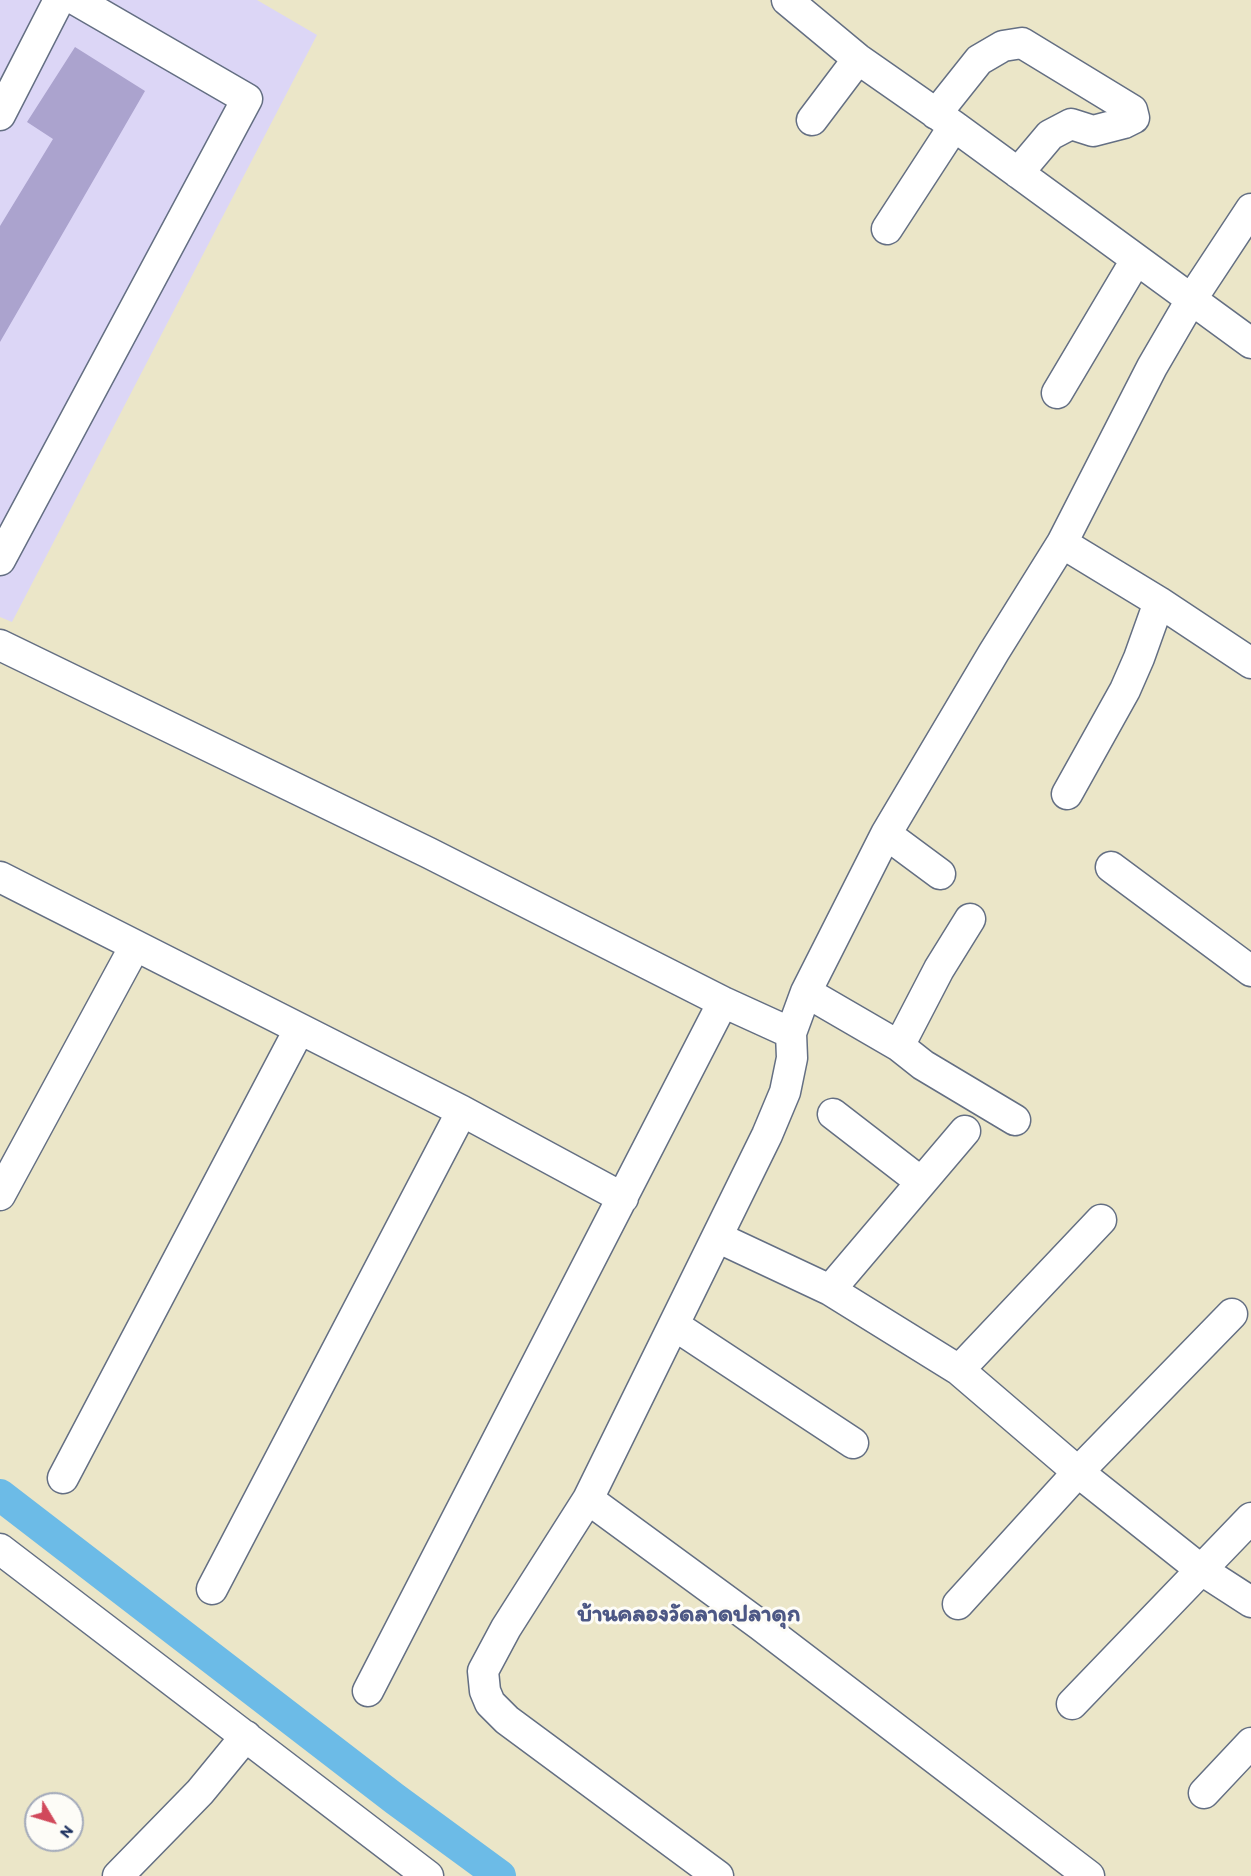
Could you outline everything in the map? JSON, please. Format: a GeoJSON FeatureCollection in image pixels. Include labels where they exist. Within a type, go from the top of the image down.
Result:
{"type":"FeatureCollection","features":[{"type":"Feature","properties":{"kind":"street"},"geometry":{"type":"LineString","coordinates":[[0,115],[59,0]]}},
{"type":"Feature","properties":{"kind":"street"},"geometry":{"type":"LineString","coordinates":[[0,560],[247,99],[76,0]]}},
{"type":"Feature","properties":{"kind":"street"},"geometry":{"type":"LineString","coordinates":[[787,0],[858,58],[1251,343]]}},
{"type":"Feature","properties":{"kind":"street"},"geometry":{"type":"LineString","coordinates":[[887,229],[979,60],[1003,46],[1022,43],[1132,110],[1134,118],[1093,131],[1071,124],[1050,135],[1018,174]]}},
{"type":"Feature","properties":{"kind":"street"},"geometry":{"type":"LineString","coordinates":[[812,120],[858,58]]}},
{"type":"Feature","properties":{"kind":"street"},"geometry":{"type":"LineString","coordinates":[[718,1876],[507,1720],[490,1703],[485,1690],[483,1671],[506,1628],[588,1499],[767,1135],[785,1092],[792,1058],[791,1033],[806,992],[886,834],[1062,543],[1152,367],[1191,300],[1251,209]]}},
{"type":"Feature","properties":{"kind":"street"},"geometry":{"type":"LineString","coordinates":[[1057,393],[1136,260]]}},
{"type":"Feature","properties":{"kind":"street"},"geometry":{"type":"LineString","coordinates":[[1062,543],[1159,602],[1251,663]]}},
{"type":"Feature","properties":{"kind":"street"},"geometry":{"type":"LineString","coordinates":[[1067,794],[1125,690],[1159,602]]}},
{"type":"Feature","properties":{"kind":"street"},"geometry":{"type":"LineString","coordinates":[[0,645],[429,853],[723,1002],[791,1033]]}},
{"type":"Feature","properties":{"kind":"street"},"geometry":{"type":"LineString","coordinates":[[886,834],[940,874]]}},
{"type":"Feature","properties":{"kind":"street"},"geometry":{"type":"LineString","coordinates":[[1111,867],[1251,971]]}},
{"type":"Feature","properties":{"kind":"street"},"geometry":{"type":"LineString","coordinates":[[0,877],[462,1111],[623,1198]]}},
{"type":"Feature","properties":{"kind":"street"},"geometry":{"type":"LineString","coordinates":[[899,1046],[939,969],[970,920]]}},
{"type":"Feature","properties":{"kind":"street"},"geometry":{"type":"LineString","coordinates":[[0,1195],[135,946]]}},
{"type":"Feature","properties":{"kind":"street"},"geometry":{"type":"LineString","coordinates":[[806,992],[899,1046],[924,1065],[1015,1120]]}},
{"type":"Feature","properties":{"kind":"street"},"geometry":{"type":"LineString","coordinates":[[368,1691],[723,1002]]}},
{"type":"Feature","properties":{"kind":"street"},"geometry":{"type":"LineString","coordinates":[[63,1478],[299,1030]]}},
{"type":"Feature","properties":{"kind":"street"},"geometry":{"type":"LineString","coordinates":[[212,1589],[462,1111]]}},
{"type":"Feature","properties":{"kind":"street"},"geometry":{"type":"LineString","coordinates":[[833,1114],[921,1182]]}},
{"type":"Feature","properties":{"kind":"street"},"geometry":{"type":"LineString","coordinates":[[830,1290],[965,1131]]}},
{"type":"Feature","properties":{"kind":"street"},"geometry":{"type":"LineString","coordinates":[[959,1370],[1101,1220]]}},
{"type":"Feature","properties":{"kind":"street"},"geometry":{"type":"LineString","coordinates":[[717,1237],[830,1290],[959,1370],[1078,1472],[1200,1569],[1251,1602]]}},
{"type":"Feature","properties":{"kind":"street"},"geometry":{"type":"LineString","coordinates":[[958,1604],[1078,1472],[1232,1314]]}},
{"type":"Feature","properties":{"kind":"street"},"geometry":{"type":"LineString","coordinates":[[674,1324],[854,1443]]}},
{"type":"Feature","properties":{"kind":"street"},"geometry":{"type":"LineString","coordinates":[[588,1499],[760,1625],[1089,1876]]}},
{"type":"Feature","properties":{"kind":"street"},"geometry":{"type":"LineString","coordinates":[[1072,1704],[1251,1518]]}},
{"type":"Feature","properties":{"kind":"street"},"geometry":{"type":"LineString","coordinates":[[0,1548],[428,1876]]}},
{"type":"Feature","properties":{"kind":"street"},"geometry":{"type":"LineString","coordinates":[[118,1876],[200,1792],[246,1736]]}},
{"type":"Feature","properties":{"kind":"street"},"geometry":{"type":"LineString","coordinates":[[1204,1793],[1251,1743]]}},
{"type":"Feature","properties":{"kind":"shaded area"},"geometry":{"type":"Polygon","coordinates":[[[0,0],[257,0],[317,35],[12,622],[0,617],[0,0]]]}},
{"type":"Feature","properties":{"kind":"building"},"geometry":{"type":"Polygon","coordinates":[[[75,47],[145,91],[0,342],[0,226],[53,139],[27,122],[75,47]]]}},
{"type":"Feature","properties":{"kind":"waterway"},"geometry":{"type":"LineString","coordinates":[[0,1495],[395,1799],[500,1876]]}},
{"type":"Feature","properties":{"kind":"district","name":"บ้านคลองวัดลาดปลาดุก"},"geometry":{"type":"Point","coordinates":[689,1615]}}]}
